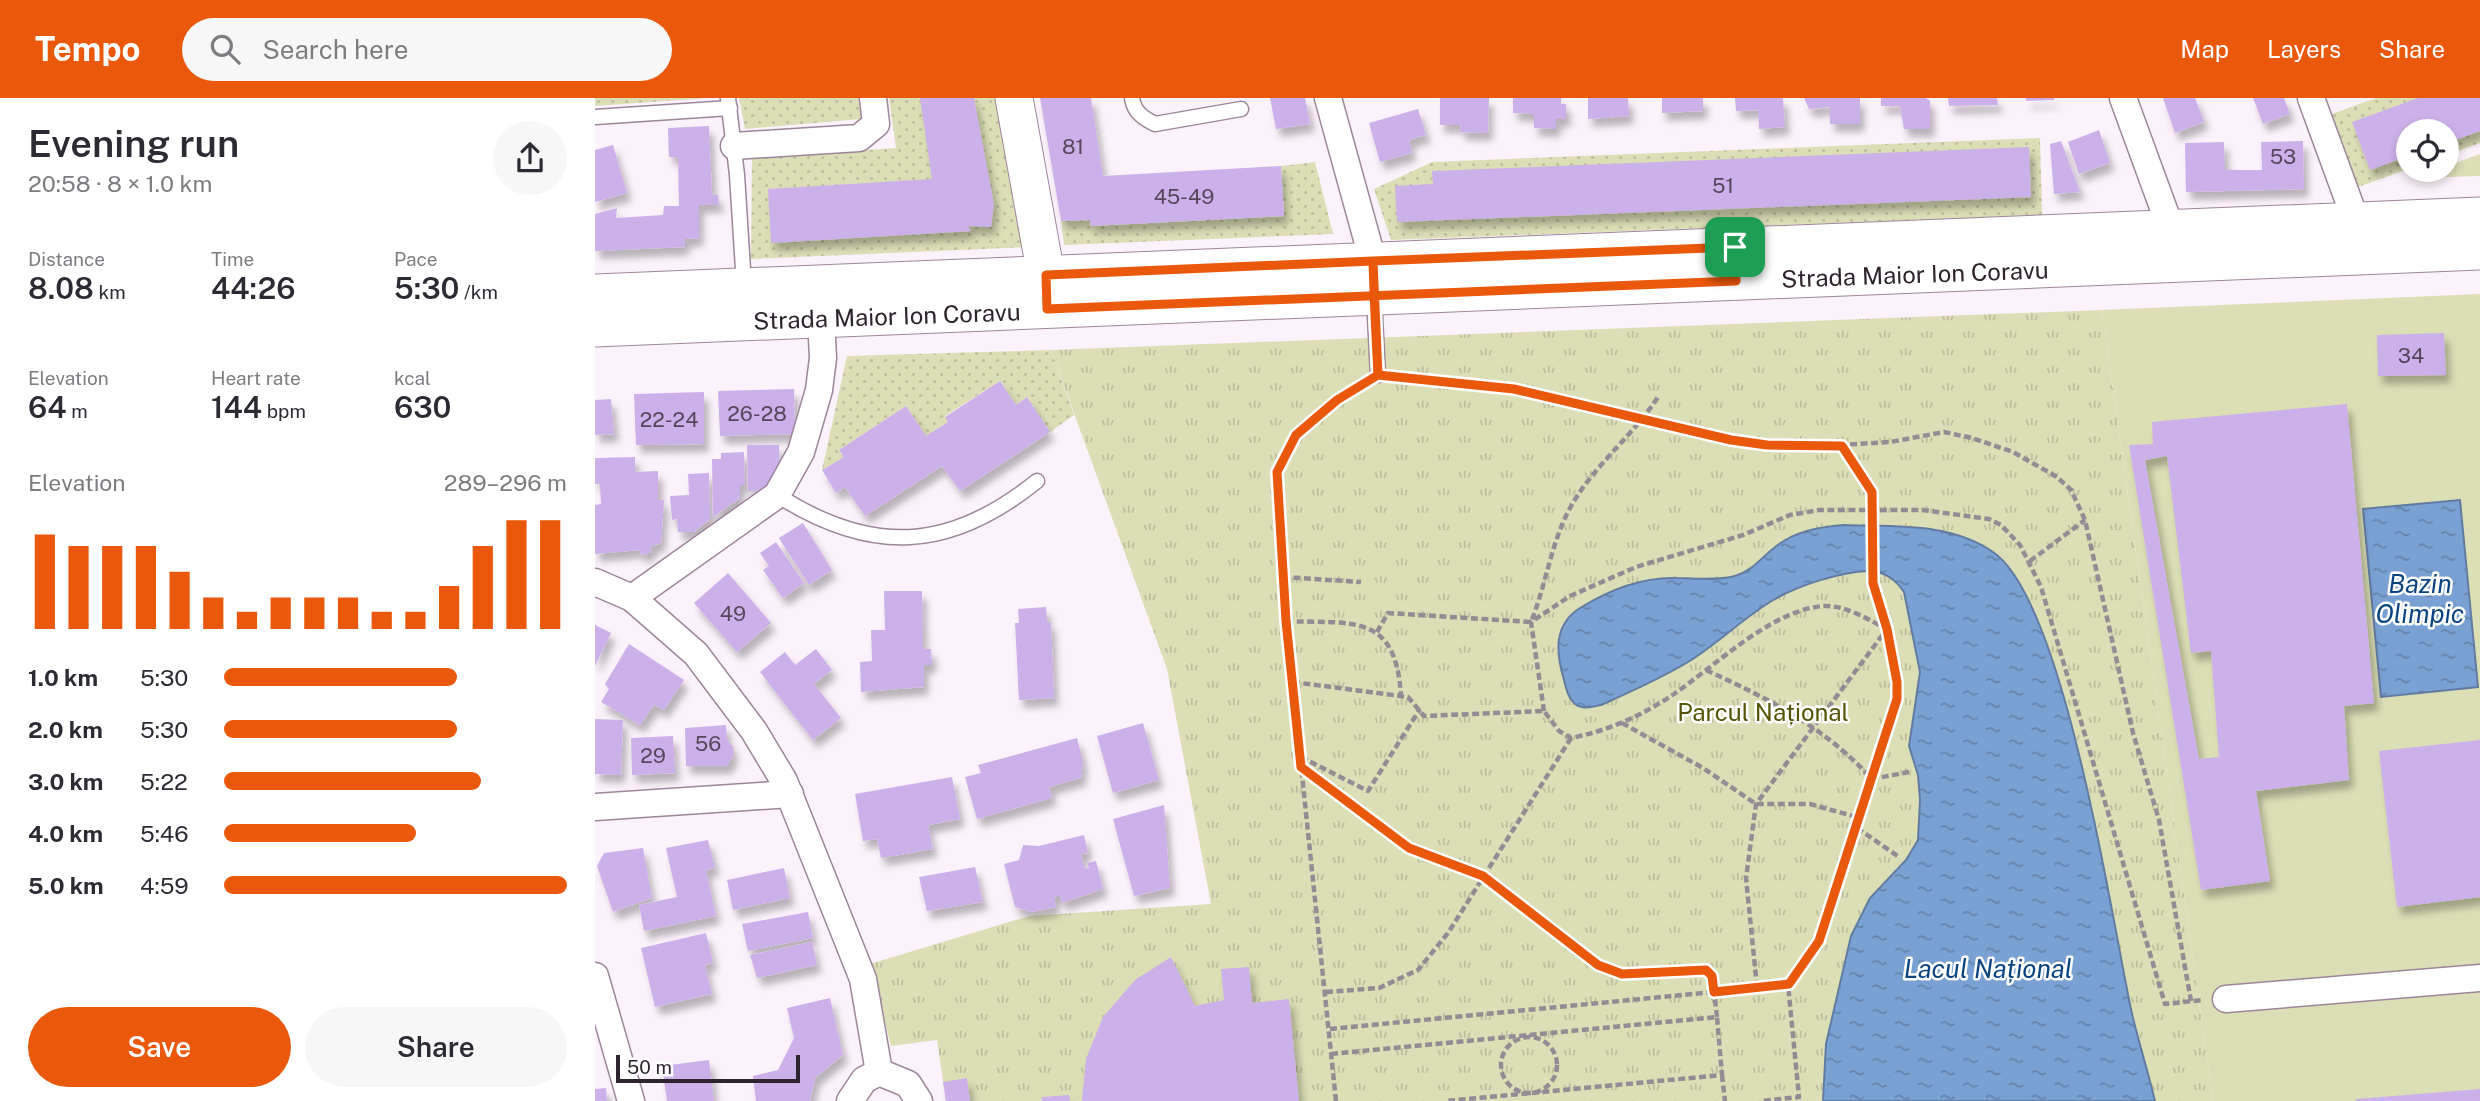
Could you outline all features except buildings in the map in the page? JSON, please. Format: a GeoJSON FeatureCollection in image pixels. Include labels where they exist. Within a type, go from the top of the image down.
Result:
{"type":"FeatureCollection","features":[{"type":"Feature","properties":{"kind":"street"},"geometry":{"type":"LineString","coordinates":[[734,146],[859,138],[876,124],[873,98]]}},
{"type":"Feature","properties":{"kind":"street"},"geometry":{"type":"LineString","coordinates":[[1014,98],[1047,292]]}},
{"type":"Feature","properties":{"kind":"street"},"geometry":{"type":"LineString","coordinates":[[1328,98],[1373,279]]}},
{"type":"Feature","properties":{"kind":"street"},"geometry":{"type":"LineString","coordinates":[[2123,98],[2172,246]]}},
{"type":"Feature","properties":{"kind":"street"},"geometry":{"type":"LineString","coordinates":[[2311,98],[2357,239]]}},
{"type":"Feature","properties":{"kind":"street","name":"Strada Maior Ion Coravu"},"geometry":{"type":"LineString","coordinates":[[2357,239],[2480,216]]}},
{"type":"Feature","properties":{"kind":"street","name":"Strada Maior Ion Coravu"},"geometry":{"type":"LineString","coordinates":[[595,293],[744,287],[1047,292],[2357,239],[2480,251]]}},
{"type":"Feature","properties":{"kind":"street","name":"Strada Maior Ion Coravu"},"geometry":{"type":"LineString","coordinates":[[595,328],[821,319],[1047,292]]}},
{"type":"Feature","properties":{"kind":"street"},"geometry":{"type":"LineString","coordinates":[[632,598],[777,495],[801,452],[816,401],[823,358],[821,319]]}},
{"type":"Feature","properties":{"kind":"street"},"geometry":{"type":"LineString","coordinates":[[595,582],[632,598],[667,625],[696,654],[754,731],[790,794],[863,979],[879,1072]]}},
{"type":"Feature","properties":{"kind":"street"},"geometry":{"type":"LineString","coordinates":[[595,807],[790,794]]}},
{"type":"Feature","properties":{"kind":"street"},"geometry":{"type":"LineString","coordinates":[[595,976],[631,1101]]}},
{"type":"Feature","properties":{"kind":"street"},"geometry":{"type":"LineString","coordinates":[[2225,999],[2480,978]]}},
{"type":"Feature","properties":{"kind":"street"},"geometry":{"type":"LineString","coordinates":[[850,1101],[864,1080],[879,1072]]}},
{"type":"Feature","properties":{"kind":"street"},"geometry":{"type":"LineString","coordinates":[[879,1072],[908,1084],[919,1101]]}},
{"type":"Feature","properties":{"kind":"lane"},"geometry":{"type":"LineString","coordinates":[[1132,98],[1133,106],[1143,118],[1156,124],[1241,109]]}},
{"type":"Feature","properties":{"kind":"lane"},"geometry":{"type":"LineString","coordinates":[[595,117],[729,103],[744,287]]}},
{"type":"Feature","properties":{"kind":"lane"},"geometry":{"type":"LineString","coordinates":[[1373,279],[1378,375]]}},
{"type":"Feature","properties":{"kind":"lane"},"geometry":{"type":"LineString","coordinates":[[777,495],[811,517],[849,531],[889,538],[930,535],[969,525],[1005,507],[1037,481]]}},
{"type":"Feature","properties":{"kind":"path"},"geometry":{"type":"LineString","coordinates":[[1336,1101],[1286,621],[1277,472],[1296,435],[1316,416],[1378,375],[1504,388],[1731,440],[1767,445],[1842,446],[1944,432],[1995,444],[2057,477],[2071,490],[2085,520],[2133,733],[2159,820],[2191,1001]]}},
{"type":"Feature","properties":{"kind":"path"},"geometry":{"type":"LineString","coordinates":[[1570,738],[1559,731],[1544,711],[1531,622],[1570,509],[1585,484],[1643,420],[1658,397]]}},
{"type":"Feature","properties":{"kind":"path"},"geometry":{"type":"LineString","coordinates":[[1762,1101],[1800,1099],[1789,984],[1819,941],[1897,699],[1897,682],[1887,629],[1874,593],[1872,492],[1842,446]]}},
{"type":"Feature","properties":{"kind":"path"},"geometry":{"type":"LineString","coordinates":[[1377,632],[1388,613],[1531,622],[1570,596],[1604,579],[1743,535],[1790,515],[1819,510],[1923,510],[1989,519],[2010,533],[2030,561],[2041,587],[2165,1004],[2225,999]]}},
{"type":"Feature","properties":{"kind":"path"},"geometry":{"type":"LineString","coordinates":[[2030,561],[2085,520]]}},
{"type":"Feature","properties":{"kind":"path"},"geometry":{"type":"LineString","coordinates":[[1283,578],[1361,582]]}},
{"type":"Feature","properties":{"kind":"path"},"geometry":{"type":"LineString","coordinates":[[1326,992],[1379,988],[1418,970],[1448,933],[1570,738],[1622,723],[1673,695],[1766,629],[1810,608],[1830,606],[1841,609],[1887,629]]}},
{"type":"Feature","properties":{"kind":"path"},"geometry":{"type":"LineString","coordinates":[[1286,621],[1354,624],[1377,632],[1392,650],[1401,695]]}},
{"type":"Feature","properties":{"kind":"path"},"geometry":{"type":"LineString","coordinates":[[1757,987],[1746,878],[1756,804],[1887,629]]}},
{"type":"Feature","properties":{"kind":"path"},"geometry":{"type":"LineString","coordinates":[[1706,670],[1771,700],[1815,727],[1844,748],[1873,779]]}},
{"type":"Feature","properties":{"kind":"path"},"geometry":{"type":"LineString","coordinates":[[1293,682],[1401,695],[1408,697],[1424,716],[1544,711]]}},
{"type":"Feature","properties":{"kind":"path"},"geometry":{"type":"LineString","coordinates":[[1301,757],[1368,791],[1420,709]]}},
{"type":"Feature","properties":{"kind":"path"},"geometry":{"type":"LineString","coordinates":[[1622,723],[1703,768],[1756,804],[1810,804],[1860,818]]}},
{"type":"Feature","properties":{"kind":"path"},"geometry":{"type":"LineString","coordinates":[[1301,767],[1409,848],[1483,876],[1598,965],[1622,974],[1706,970],[1712,976],[1725,1101]]}},
{"type":"Feature","properties":{"kind":"path"},"geometry":{"type":"LineString","coordinates":[[1873,779],[1909,772]]}},
{"type":"Feature","properties":{"kind":"path"},"geometry":{"type":"LineString","coordinates":[[1857,828],[1899,857]]}},
{"type":"Feature","properties":{"kind":"path"},"geometry":{"type":"LineString","coordinates":[[1329,1029],[1789,984]]}},
{"type":"Feature","properties":{"kind":"path"},"geometry":{"type":"LineString","coordinates":[[1331,1054],[1717,1017]]}},
{"type":"Feature","properties":{"kind":"path"},"geometry":{"type":"LineString","coordinates":[[1530,1035],[1546,1044],[1556,1059],[1556,1068],[1549,1084],[1533,1093],[1515,1089],[1508,1083],[1501,1067],[1506,1049],[1530,1035]]}},
{"type":"Feature","properties":{"kind":"path"},"geometry":{"type":"LineString","coordinates":[[1446,1101],[1722,1075]]}},
{"type":"Feature","properties":{"kind":"green space"},"geometry":{"type":"Polygon","coordinates":[[[595,98],[708,98],[595,106],[595,98]]]}},
{"type":"Feature","properties":{"kind":"green space"},"geometry":{"type":"Polygon","coordinates":[[[739,98],[858,98],[861,119],[745,129],[739,98]]]}},
{"type":"Feature","properties":{"kind":"green space"},"geometry":{"type":"Polygon","coordinates":[[[889,98],[1001,98],[1028,247],[751,259],[752,158],[896,148],[889,98]]]}},
{"type":"Feature","properties":{"kind":"green space"},"geometry":{"type":"Polygon","coordinates":[[[2376,98],[2480,98],[2480,143],[2459,151],[2459,119],[2396,119],[2396,173],[2358,187],[2329,115],[2376,98]]]}},
{"type":"Feature","properties":{"kind":"green space"},"geometry":{"type":"Polygon","coordinates":[[[2040,138],[2042,215],[1391,240],[1374,189],[1432,162],[2040,138]]]}},
{"type":"Feature","properties":{"kind":"green space"},"geometry":{"type":"Polygon","coordinates":[[[2480,154],[2480,176],[2459,177],[2459,162],[2480,154]]]}},
{"type":"Feature","properties":{"kind":"green space"},"geometry":{"type":"Polygon","coordinates":[[[1315,162],[1333,234],[1064,245],[1061,221],[1090,220],[1091,226],[1284,216],[1281,166],[1315,162]]]}},
{"type":"Feature","properties":{"kind":"green space"},"geometry":{"type":"Polygon","coordinates":[[[2480,294],[2480,1101],[2213,1101],[2102,310],[2480,294]]]}},
{"type":"Feature","properties":{"kind":"green space","name":"Parcul Național"},"geometry":{"type":"Polygon","coordinates":[[[2102,310],[2213,1101],[946,1101],[937,1040],[891,1046],[870,964],[1029,916],[1211,904],[1167,669],[1051,350],[2102,310]]]}},
{"type":"Feature","properties":{"kind":"green space"},"geometry":{"type":"Polygon","coordinates":[[[1051,350],[1074,415],[1050,432],[1027,397],[1016,405],[1000,381],[945,416],[948,422],[926,436],[906,406],[839,450],[844,457],[822,470],[847,356],[1051,350]]]}},
{"type":"Feature","properties":{"kind":"water","name":"Bazin Olimpic"},"geometry":{"type":"Polygon","coordinates":[[[2460,500],[2478,687],[2381,697],[2363,509],[2460,500]]]}},
{"type":"Feature","properties":{"kind":"water","name":"Lacul Național"},"geometry":{"type":"Polygon","coordinates":[[[1844,525],[1921,528],[1959,535],[1993,552],[2019,582],[2042,632],[2063,695],[2082,767],[2132,1014],[2155,1101],[1823,1101],[1826,1044],[1851,936],[1870,898],[1906,860],[1918,840],[1918,775],[1909,746],[1920,672],[1904,592],[1889,577],[1868,571],[1808,584],[1775,599],[1688,662],[1634,690],[1588,708],[1575,704],[1569,696],[1559,660],[1559,640],[1565,623],[1580,608],[1614,590],[1638,582],[1663,578],[1713,579],[1735,576],[1751,568],[1782,542],[1798,534],[1844,525]]]}},
{"type":"Feature","properties":{"kind":"route"},"geometry":{"type":"LineString","coordinates":[[1735,247],[1373,261],[1374,296],[1376,337],[1378,375],[1514,389],[1731,440],[1767,445],[1842,446],[1872,492],[1874,593],[1887,629],[1897,682],[1897,699],[1857,828],[1819,941],[1789,984],[1714,992],[1712,976],[1706,970],[1622,974],[1598,965],[1483,876],[1409,848],[1301,767],[1286,621],[1277,472],[1296,435],[1337,400],[1378,375],[1374,296],[1373,261],[1046,275],[1047,309],[1374,296],[1736,281],[1735,247]]}}]}
